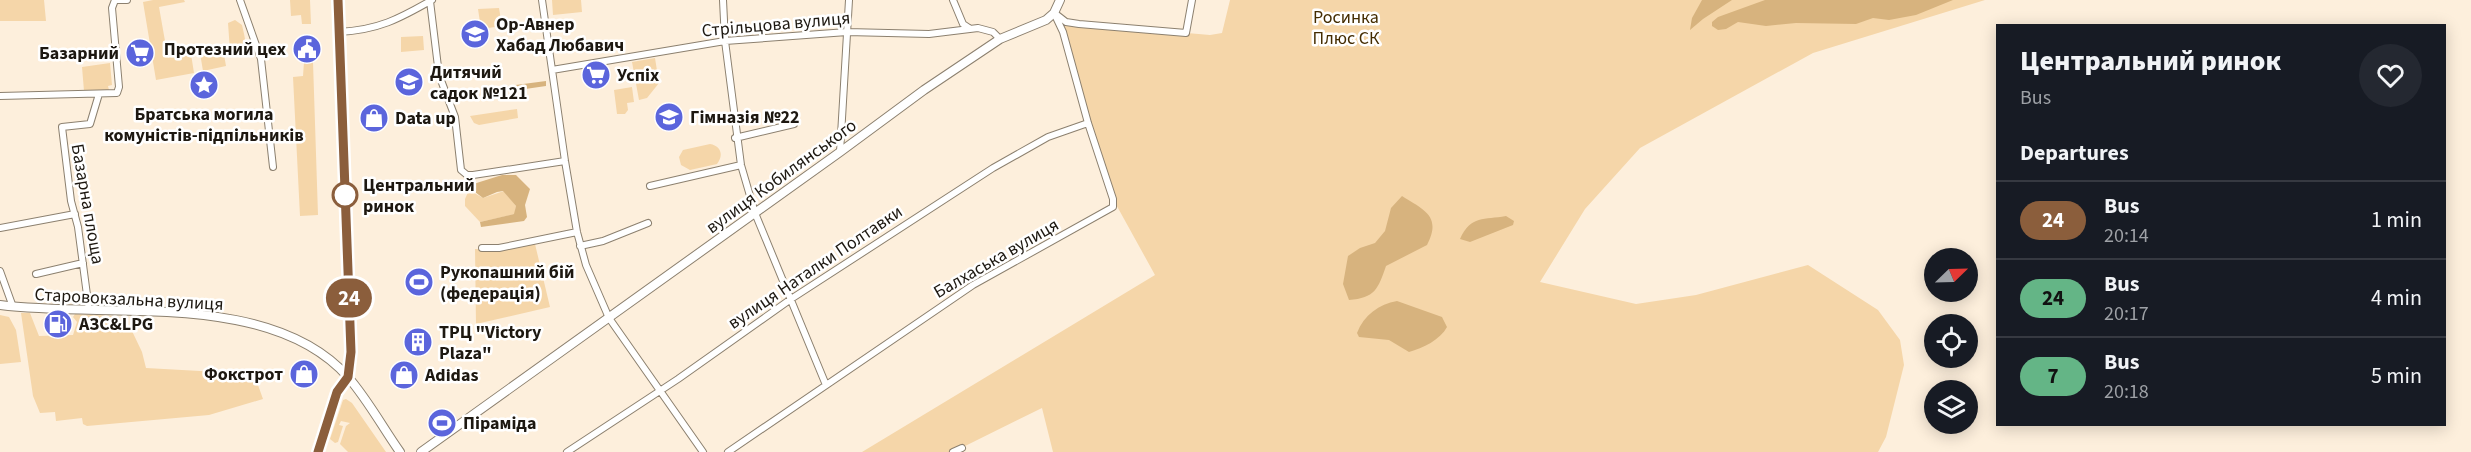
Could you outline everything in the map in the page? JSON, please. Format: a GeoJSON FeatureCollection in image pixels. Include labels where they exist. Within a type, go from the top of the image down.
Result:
{"type":"FeatureCollection","features":[{"type":"Feature","properties":{"kind":"main road"},"geometry":{"type":"LineString","coordinates":[[318,452],[337,392],[348,377],[351,352],[338,0]]}},
{"type":"Feature","properties":{"kind":"main road"},"geometry":{"type":"LineString","coordinates":[[1054,13],[1060,0]]}},
{"type":"Feature","properties":{"kind":"main road","name":"вулиця Кобилянського"},"geometry":{"type":"LineString","coordinates":[[421,452],[924,90],[1000,39],[1042,23],[1054,13]]}},
{"type":"Feature","properties":{"kind":"main road","name":"Старовокзальна вулиця"},"geometry":{"type":"LineString","coordinates":[[0,305],[189,314],[265,327],[300,341],[348,377],[400,452]]}},
{"type":"Feature","properties":{"kind":"street"},"geometry":{"type":"LineString","coordinates":[[0,96],[115,93],[119,89],[112,8],[116,0],[127,0]]}},
{"type":"Feature","properties":{"kind":"street"},"geometry":{"type":"LineString","coordinates":[[240,0],[262,66],[273,167]]}},
{"type":"Feature","properties":{"kind":"street"},"geometry":{"type":"LineString","coordinates":[[542,0],[565,161],[580,246],[609,318],[703,452]]}},
{"type":"Feature","properties":{"kind":"street"},"geometry":{"type":"LineString","coordinates":[[723,0],[724,41],[735,138],[741,165],[755,213],[826,385]]}},
{"type":"Feature","properties":{"kind":"street"},"geometry":{"type":"LineString","coordinates":[[840,152],[849,0]]}},
{"type":"Feature","properties":{"kind":"street"},"geometry":{"type":"LineString","coordinates":[[953,0],[963,24],[969,28]]}},
{"type":"Feature","properties":{"kind":"street"},"geometry":{"type":"LineString","coordinates":[[1054,13],[1066,22],[1078,24],[1186,33],[1192,0]]}},
{"type":"Feature","properties":{"kind":"street"},"geometry":{"type":"LineString","coordinates":[[339,32],[365,30],[394,22],[431,1],[439,75],[455,117],[461,170],[467,175],[565,161]]}},
{"type":"Feature","properties":{"kind":"street","name":"Балхаська вулиця"},"geometry":{"type":"LineString","coordinates":[[728,452],[973,285],[1113,207],[1113,199],[1088,123],[1063,32],[1054,13]]}},
{"type":"Feature","properties":{"kind":"street","name":"Стрільцова вулиця"},"geometry":{"type":"LineString","coordinates":[[552,70],[724,41],[847,32],[929,34],[969,28],[987,29],[1000,39]]}},
{"type":"Feature","properties":{"kind":"street","name":"Базарна площа"},"geometry":{"type":"LineString","coordinates":[[89,310],[75,214],[71,201],[62,127],[90,124],[99,94]]}},
{"type":"Feature","properties":{"kind":"street","name":"вулиця Наталки Полтавки"},"geometry":{"type":"LineString","coordinates":[[567,452],[659,389],[678,379],[791,299],[1027,148],[1088,123]]}},
{"type":"Feature","properties":{"kind":"street"},"geometry":{"type":"LineString","coordinates":[[735,138],[794,124]]}},
{"type":"Feature","properties":{"kind":"street"},"geometry":{"type":"LineString","coordinates":[[650,186],[741,165]]}},
{"type":"Feature","properties":{"kind":"street"},"geometry":{"type":"LineString","coordinates":[[0,228],[75,214]]}},
{"type":"Feature","properties":{"kind":"street"},"geometry":{"type":"LineString","coordinates":[[580,246],[603,241],[648,223]]}},
{"type":"Feature","properties":{"kind":"street"},"geometry":{"type":"LineString","coordinates":[[482,248],[511,246],[577,232]]}},
{"type":"Feature","properties":{"kind":"street"},"geometry":{"type":"LineString","coordinates":[[36,274],[83,263]]}},
{"type":"Feature","properties":{"kind":"street"},"geometry":{"type":"LineString","coordinates":[[0,271],[13,307]]}},
{"type":"Feature","properties":{"kind":"street"},"geometry":{"type":"LineString","coordinates":[[953,452],[962,448]]}},
{"type":"Feature","properties":{"kind":"green space"},"geometry":{"type":"Polygon","coordinates":[[[0,0],[44,0],[46,21],[0,21],[0,0]]]}},
{"type":"Feature","properties":{"kind":"green space"},"geometry":{"type":"Polygon","coordinates":[[[184,0],[185,2],[159,7],[168,58],[191,54],[194,73],[156,80],[143,2],[184,0]]]}},
{"type":"Feature","properties":{"kind":"green space"},"geometry":{"type":"Polygon","coordinates":[[[290,0],[310,0],[311,24],[302,24],[301,15],[291,16],[290,0]]]}},
{"type":"Feature","properties":{"kind":"green space"},"geometry":{"type":"Polygon","coordinates":[[[552,0],[581,0],[582,12],[553,15],[552,0]]]}},
{"type":"Feature","properties":{"kind":"green space","name":"Росинка Плюс СК"},"geometry":{"type":"Polygon","coordinates":[[[1230,0],[1985,0],[1813,53],[1640,148],[1585,209],[1540,282],[1636,304],[1696,295],[1808,265],[1878,310],[1900,340],[1904,365],[1886,437],[1878,452],[1053,452],[1042,408],[953,452],[862,452],[1155,275],[1113,199],[1060,22],[1210,35],[1222,33],[1230,0]]]}},
{"type":"Feature","properties":{"kind":"green space"},"geometry":{"type":"Polygon","coordinates":[[[499,8],[502,26],[481,29],[478,9],[499,8]]]}},
{"type":"Feature","properties":{"kind":"green space"},"geometry":{"type":"Polygon","coordinates":[[[235,20],[242,25],[245,42],[244,50],[238,55],[230,51],[228,23],[235,20]]]}},
{"type":"Feature","properties":{"kind":"green space"},"geometry":{"type":"Polygon","coordinates":[[[423,36],[424,50],[401,52],[401,37],[423,36]]]}},
{"type":"Feature","properties":{"kind":"green space"},"geometry":{"type":"Polygon","coordinates":[[[223,49],[226,66],[203,71],[200,53],[223,49]]]}},
{"type":"Feature","properties":{"kind":"green space"},"geometry":{"type":"Polygon","coordinates":[[[655,58],[659,83],[647,98],[639,100],[632,62],[655,58]]]}},
{"type":"Feature","properties":{"kind":"green space"},"geometry":{"type":"Polygon","coordinates":[[[304,62],[313,62],[318,215],[300,216],[293,77],[303,76],[304,62]]]}},
{"type":"Feature","properties":{"kind":"green space"},"geometry":{"type":"Polygon","coordinates":[[[110,63],[112,85],[108,86],[109,90],[84,91],[82,67],[110,63]]]}},
{"type":"Feature","properties":{"kind":"green space"},"geometry":{"type":"Polygon","coordinates":[[[632,87],[634,102],[627,103],[628,110],[625,114],[617,114],[614,90],[632,87]]]}},
{"type":"Feature","properties":{"kind":"green space"},"geometry":{"type":"Polygon","coordinates":[[[517,109],[518,118],[479,125],[474,123],[470,116],[517,109]]]}},
{"type":"Feature","properties":{"kind":"green space"},"geometry":{"type":"Polygon","coordinates":[[[710,144],[720,151],[717,164],[690,170],[681,165],[679,157],[683,150],[710,144]]]}},
{"type":"Feature","properties":{"kind":"green space"},"geometry":{"type":"Polygon","coordinates":[[[469,190],[483,198],[504,191],[516,206],[515,214],[480,222],[465,206],[469,190]]]}},
{"type":"Feature","properties":{"kind":"green space"},"geometry":{"type":"Polygon","coordinates":[[[535,244],[550,307],[476,324],[475,249],[500,250],[535,244]]]}},
{"type":"Feature","properties":{"kind":"green space"},"geometry":{"type":"Polygon","coordinates":[[[21,313],[30,313],[39,336],[73,335],[77,322],[73,317],[75,314],[113,316],[115,330],[132,331],[142,352],[146,368],[254,374],[263,399],[209,415],[87,426],[83,424],[82,418],[56,421],[55,412],[40,413],[33,396],[21,313]]]}},
{"type":"Feature","properties":{"kind":"green space"},"geometry":{"type":"Polygon","coordinates":[[[0,315],[9,317],[16,330],[21,362],[0,364],[0,315]]]}},
{"type":"Feature","properties":{"kind":"green space"},"geometry":{"type":"Polygon","coordinates":[[[346,399],[352,403],[386,452],[348,452],[340,444],[346,426],[350,423],[341,421],[339,425],[343,426],[338,442],[335,443],[330,439],[343,400],[346,399]]]}},
{"type":"Feature","properties":{"kind":"shaded area"},"geometry":{"type":"Polygon","coordinates":[[[1702,0],[1732,0],[1690,30],[1692,18],[1702,0]]]}},
{"type":"Feature","properties":{"kind":"shaded area"},"geometry":{"type":"Polygon","coordinates":[[[1765,0],[1953,0],[1916,15],[1889,20],[1873,18],[1856,24],[1796,23],[1766,26],[1738,22],[1726,29],[1718,30],[1712,26],[1712,22],[1718,17],[1765,0]]]}},
{"type":"Feature","properties":{"kind":"shaded area"},"geometry":{"type":"Polygon","coordinates":[[[546,81],[546,86],[485,95],[484,89],[546,81]]]}},
{"type":"Feature","properties":{"kind":"shaded area"},"geometry":{"type":"Polygon","coordinates":[[[502,175],[516,175],[530,189],[525,205],[527,217],[524,221],[481,227],[480,222],[514,214],[516,206],[503,191],[483,198],[467,186],[502,175]]]}},
{"type":"Feature","properties":{"kind":"shaded area"},"geometry":{"type":"Polygon","coordinates":[[[1402,196],[1424,210],[1431,220],[1433,227],[1427,245],[1386,266],[1378,286],[1370,294],[1349,300],[1343,284],[1348,256],[1360,248],[1375,243],[1385,231],[1391,208],[1402,196]]]}},
{"type":"Feature","properties":{"kind":"shaded area"},"geometry":{"type":"Polygon","coordinates":[[[1506,216],[1514,221],[1513,225],[1470,242],[1460,239],[1464,231],[1474,222],[1506,216]]]}},
{"type":"Feature","properties":{"kind":"shaded area"},"geometry":{"type":"Polygon","coordinates":[[[1397,301],[1442,317],[1447,327],[1431,343],[1409,352],[1389,340],[1359,337],[1357,333],[1368,316],[1378,308],[1397,301]]]}},
{"type":"Feature","properties":{"kind":"bus line","name":"24"},"geometry":{"type":"LineString","coordinates":[[318,452],[337,392],[348,377],[351,352],[338,0]]}},
{"type":"Feature","properties":{"kind":"place","name":"Ор-Авнер Хабад Любавич"},"geometry":{"type":"Point","coordinates":[475,34]}},
{"type":"Feature","properties":{"kind":"place","name":"Протезний цех"},"geometry":{"type":"Point","coordinates":[307,49]}},
{"type":"Feature","properties":{"kind":"place","name":"Базарний"},"geometry":{"type":"Point","coordinates":[140,53]}},
{"type":"Feature","properties":{"kind":"place","name":"Успіх"},"geometry":{"type":"Point","coordinates":[596,75]}},
{"type":"Feature","properties":{"kind":"place","name":"Дитячий садок №121"},"geometry":{"type":"Point","coordinates":[409,82]}},
{"type":"Feature","properties":{"kind":"place","name":"Братська могила комуністів-підпільників"},"geometry":{"type":"Point","coordinates":[204,85]}},
{"type":"Feature","properties":{"kind":"place","name":"Гімназія №22"},"geometry":{"type":"Point","coordinates":[669,117]}},
{"type":"Feature","properties":{"kind":"place","name":"Data up"},"geometry":{"type":"Point","coordinates":[374,118]}},
{"type":"Feature","properties":{"kind":"place","name":"Центральний ринок"},"geometry":{"type":"Point","coordinates":[345,195]}},
{"type":"Feature","properties":{"kind":"place","name":"Рукопашний бій (федерація)"},"geometry":{"type":"Point","coordinates":[419,282]}},
{"type":"Feature","properties":{"kind":"place","name":"АЗС&LPG"},"geometry":{"type":"Point","coordinates":[58,324]}},
{"type":"Feature","properties":{"kind":"place","name":"ТРЦ \"Victory Plaza\""},"geometry":{"type":"Point","coordinates":[418,342]}},
{"type":"Feature","properties":{"kind":"place","name":"Фокстрот"},"geometry":{"type":"Point","coordinates":[304,374]}},
{"type":"Feature","properties":{"kind":"place","name":"Adidas"},"geometry":{"type":"Point","coordinates":[404,375]}},
{"type":"Feature","properties":{"kind":"place","name":"Піраміда"},"geometry":{"type":"Point","coordinates":[442,423]}}]}
